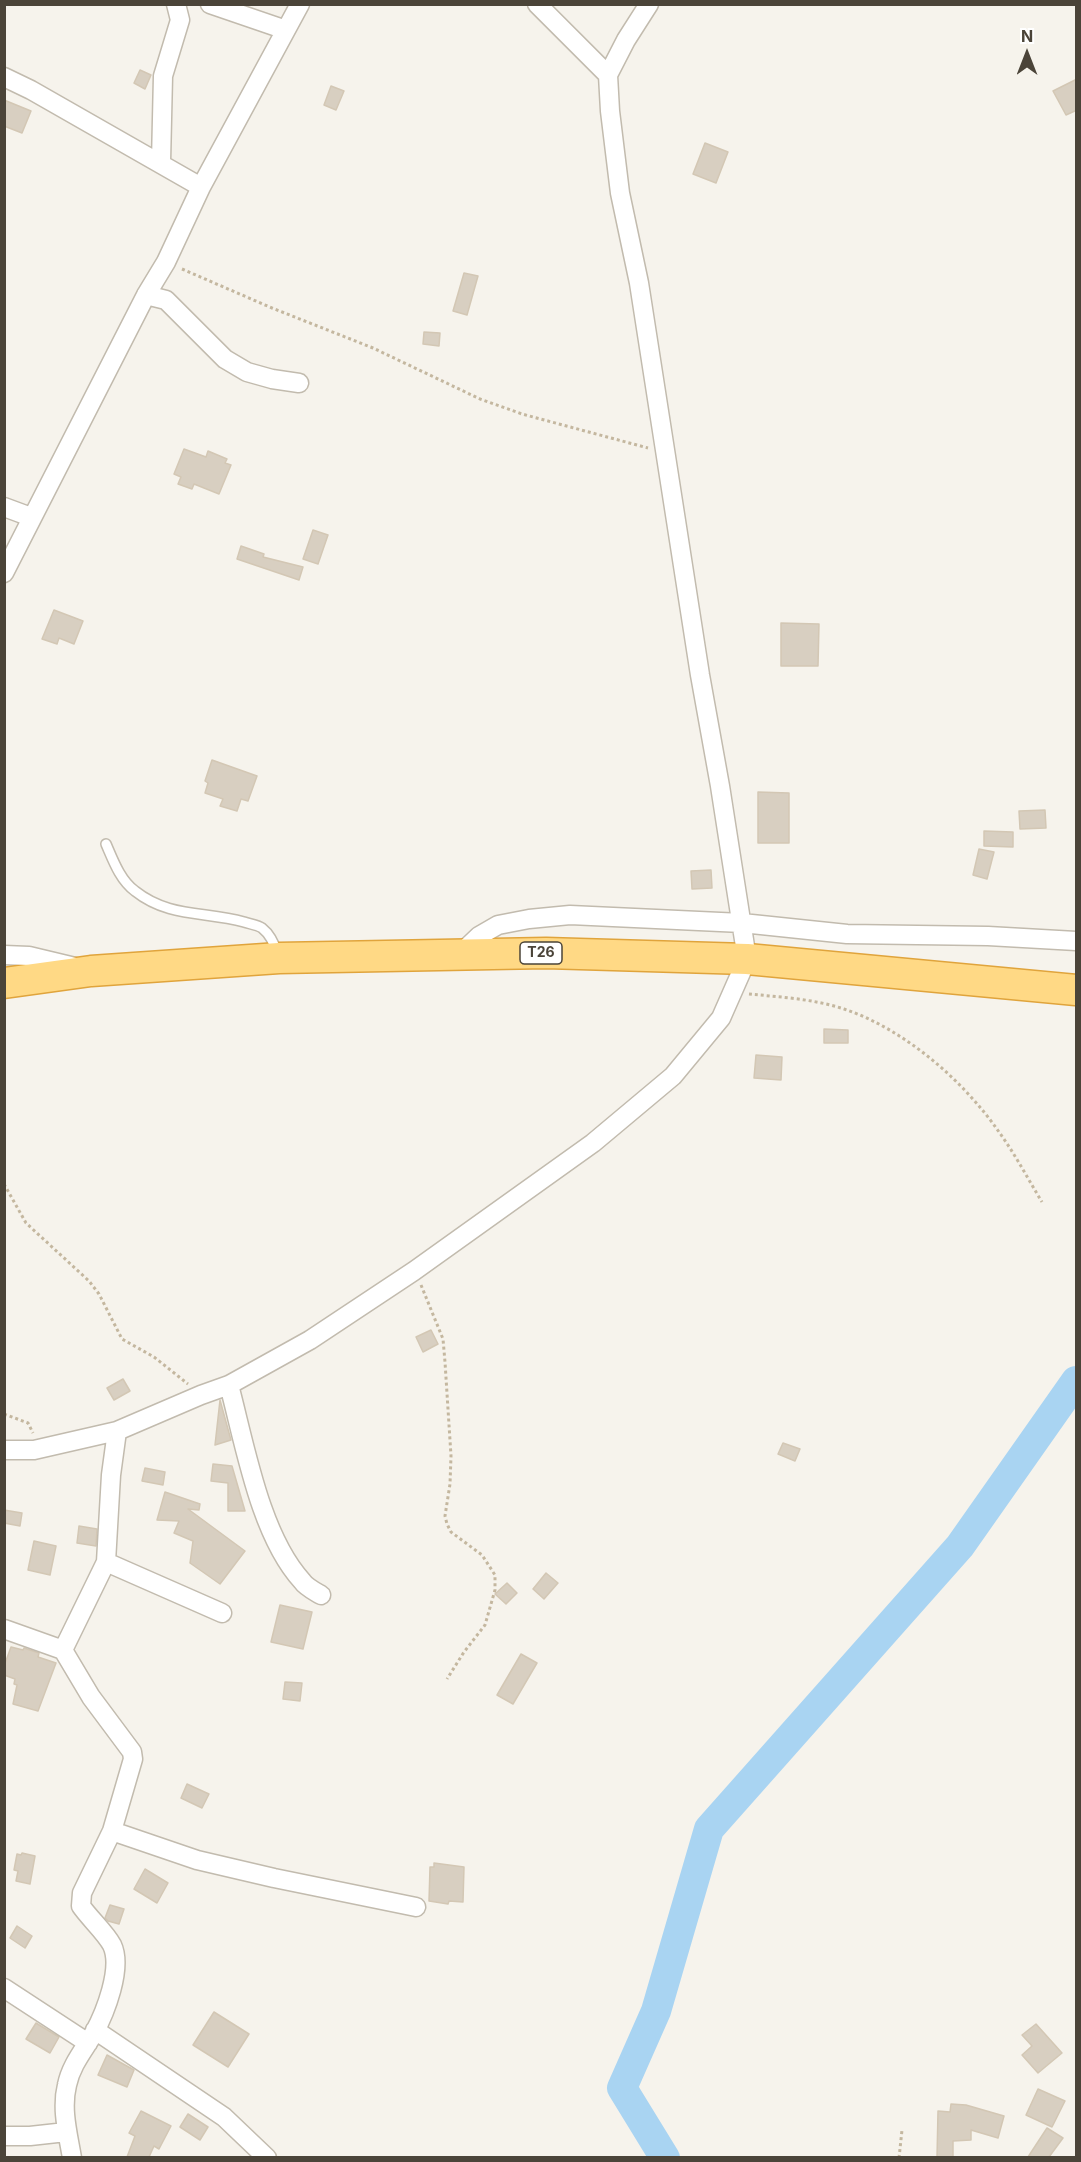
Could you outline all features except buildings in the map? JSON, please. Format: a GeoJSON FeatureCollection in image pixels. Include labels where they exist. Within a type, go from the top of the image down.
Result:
{"type":"FeatureCollection","features":[{"type":"Feature","properties":{"kind":"highway","name":"T26"},"geometry":{"type":"LineString","coordinates":[[4,983],[91,971],[279,957],[546,953],[747,959],[1077,990]]}},
{"type":"Feature","properties":{"kind":"street"},"geometry":{"type":"LineString","coordinates":[[161,162],[163,76],[180,20],[176,4]]}},
{"type":"Feature","properties":{"kind":"street"},"geometry":{"type":"LineString","coordinates":[[210,4],[286,30]]}},
{"type":"Feature","properties":{"kind":"street"},"geometry":{"type":"LineString","coordinates":[[4,573],[146,295],[166,262],[201,187],[300,4]]}},
{"type":"Feature","properties":{"kind":"street"},"geometry":{"type":"LineString","coordinates":[[537,4],[608,75]]}},
{"type":"Feature","properties":{"kind":"street"},"geometry":{"type":"LineString","coordinates":[[4,1450],[34,1450],[117,1431],[201,1395],[229,1386],[310,1340],[414,1272],[593,1143],[674,1076],[721,1018],[747,959],[639,283],[620,193],[610,111],[608,75],[626,40],[649,4]]}},
{"type":"Feature","properties":{"kind":"street"},"geometry":{"type":"LineString","coordinates":[[4,77],[161,162],[201,187]]}},
{"type":"Feature","properties":{"kind":"street"},"geometry":{"type":"LineString","coordinates":[[146,295],[166,300],[225,359],[247,372],[299,383]]}},
{"type":"Feature","properties":{"kind":"street"},"geometry":{"type":"LineString","coordinates":[[4,507],[31,517]]}},
{"type":"Feature","properties":{"kind":"street"},"geometry":{"type":"LineString","coordinates":[[460,954],[479,936],[498,925],[529,918],[570,915],[742,923],[847,934],[988,936],[1077,941]]}},
{"type":"Feature","properties":{"kind":"street"},"geometry":{"type":"LineString","coordinates":[[4,955],[29,956],[91,971]]}},
{"type":"Feature","properties":{"kind":"street"},"geometry":{"type":"LineString","coordinates":[[229,1386],[265,1516],[288,1564],[303,1583],[321,1595]]}},
{"type":"Feature","properties":{"kind":"street"},"geometry":{"type":"LineString","coordinates":[[63,1650],[106,1562],[111,1475],[117,1431]]}},
{"type":"Feature","properties":{"kind":"street"},"geometry":{"type":"LineString","coordinates":[[106,1562],[222,1613]]}},
{"type":"Feature","properties":{"kind":"street"},"geometry":{"type":"LineString","coordinates":[[4,1629],[63,1650],[91,1697],[132,1752],[133,1759],[112,1831],[82,1893],[81,1906],[112,1944],[115,1959],[113,1986],[66,2087],[66,2132],[72,2157]]}},
{"type":"Feature","properties":{"kind":"street"},"geometry":{"type":"LineString","coordinates":[[112,1831],[197,1860],[416,1907]]}},
{"type":"Feature","properties":{"kind":"street"},"geometry":{"type":"LineString","coordinates":[[4,1988],[91,2036],[224,2117],[267,2157]]}},
{"type":"Feature","properties":{"kind":"street"},"geometry":{"type":"LineString","coordinates":[[4,2136],[66,2132]]}},
{"type":"Feature","properties":{"kind":"lane"},"geometry":{"type":"LineString","coordinates":[[106,844],[118,870],[133,890],[157,906],[187,914],[233,919],[261,927],[273,940],[279,957]]}},
{"type":"Feature","properties":{"kind":"path"},"geometry":{"type":"LineString","coordinates":[[166,262],[272,308],[373,348],[480,399],[522,414],[665,452]]}},
{"type":"Feature","properties":{"kind":"path"},"geometry":{"type":"LineString","coordinates":[[732,992],[798,999],[843,1008],[882,1025],[933,1061],[980,1106],[1000,1133],[1042,1202]]}},
{"type":"Feature","properties":{"kind":"path"},"geometry":{"type":"LineString","coordinates":[[4,1184],[26,1223],[89,1281],[99,1294],[122,1339],[177,1373],[201,1395]]}},
{"type":"Feature","properties":{"kind":"path"},"geometry":{"type":"LineString","coordinates":[[414,1272],[443,1339],[451,1456],[445,1516],[447,1524],[452,1532],[482,1555],[495,1575],[495,1590],[485,1625],[447,1679]]}},
{"type":"Feature","properties":{"kind":"path"},"geometry":{"type":"LineString","coordinates":[[4,1414],[28,1423],[33,1430],[34,1450]]}},
{"type":"Feature","properties":{"kind":"path"},"geometry":{"type":"LineString","coordinates":[[899,2157],[902,2130]]}},
{"type":"Feature","properties":{"kind":"waterway"},"geometry":{"type":"LineString","coordinates":[[665,2158],[622,2088],[656,2011],[709,1829],[960,1546],[1076,1381]]}}]}
